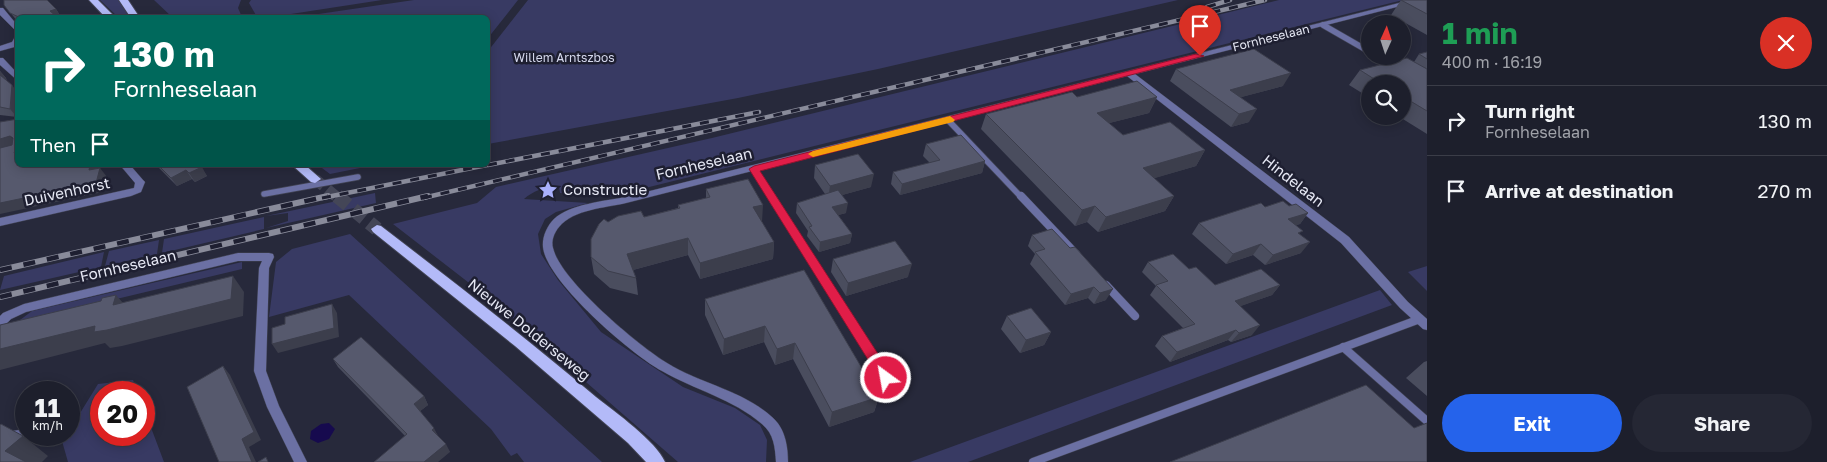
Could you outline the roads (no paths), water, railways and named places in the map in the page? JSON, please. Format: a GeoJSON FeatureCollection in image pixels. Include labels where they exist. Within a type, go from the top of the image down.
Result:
{"type":"FeatureCollection","features":[{"type":"Feature","properties":{"kind":"main road"},"geometry":{"type":"LineString","coordinates":[[93,0],[109,15]]}},
{"type":"Feature","properties":{"kind":"main road"},"geometry":{"type":"LineString","coordinates":[[123,0],[134,15]]}},
{"type":"Feature","properties":{"kind":"main road"},"geometry":{"type":"LineString","coordinates":[[300,167],[315,179]]}},
{"type":"Feature","properties":{"kind":"main road","name":"Nieuwe Dolderseweg"},"geometry":{"type":"LineString","coordinates":[[377,229],[520,342],[634,438],[657,462]]}},
{"type":"Feature","properties":{"kind":"street","name":"Fornheselaan"},"geometry":{"type":"LineString","coordinates":[[782,462],[779,435],[770,422],[738,401],[688,380],[662,365],[622,335],[579,293],[556,267],[548,248],[552,228],[561,219],[570,214],[1421,0]]}},
{"type":"Feature","properties":{"kind":"street"},"geometry":{"type":"LineString","coordinates":[[0,11],[15,28]]}},
{"type":"Feature","properties":{"kind":"street"},"geometry":{"type":"LineString","coordinates":[[0,49],[15,44]]}},
{"type":"Feature","properties":{"kind":"street"},"geometry":{"type":"LineString","coordinates":[[0,60],[15,76]]}},
{"type":"Feature","properties":{"kind":"street","name":"Hindelaan"},"geometry":{"type":"LineString","coordinates":[[1129,74],[1345,240],[1423,322]]}},
{"type":"Feature","properties":{"kind":"street","name":"Duivenhorst"},"geometry":{"type":"LineString","coordinates":[[0,222],[138,190],[140,182],[127,167]]}},
{"type":"Feature","properties":{"kind":"street","name":"Fornheselaan"},"geometry":{"type":"LineString","coordinates":[[0,323],[7,316],[24,308],[238,257],[269,257],[264,268],[260,371],[273,407],[301,462]]}},
{"type":"Feature","properties":{"kind":"lane"},"geometry":{"type":"LineString","coordinates":[[1421,0],[1427,3]]}},
{"type":"Feature","properties":{"kind":"lane"},"geometry":{"type":"LineString","coordinates":[[1323,25],[1361,47]]}},
{"type":"Feature","properties":{"kind":"lane"},"geometry":{"type":"LineString","coordinates":[[1392,65],[1402,71]]}},
{"type":"Feature","properties":{"kind":"lane"},"geometry":{"type":"LineString","coordinates":[[948,120],[1081,260]]}},
{"type":"Feature","properties":{"kind":"lane"},"geometry":{"type":"LineString","coordinates":[[754,169],[886,378]]}},
{"type":"Feature","properties":{"kind":"lane"},"geometry":{"type":"LineString","coordinates":[[264,194],[358,177]]}},
{"type":"Feature","properties":{"kind":"lane"},"geometry":{"type":"LineString","coordinates":[[1101,281],[1135,316]]}},
{"type":"Feature","properties":{"kind":"lane"},"geometry":{"type":"LineString","coordinates":[[1032,462],[1343,347],[1423,322]]}},
{"type":"Feature","properties":{"kind":"lane"},"geometry":{"type":"LineString","coordinates":[[1343,347],[1427,421]]}},
{"type":"Feature","properties":{"kind":"lane"},"geometry":{"type":"LineString","coordinates":[[0,437],[15,435]]}},
{"type":"Feature","properties":{"kind":"tunnel"},"geometry":{"type":"LineString","coordinates":[[315,179],[338,198]]}},
{"type":"Feature","properties":{"kind":"tunnel"},"geometry":{"type":"LineString","coordinates":[[337,196],[377,229]]}},
{"type":"Feature","properties":{"kind":"railway"},"geometry":{"type":"LineString","coordinates":[[1207,7],[1230,0]]}},
{"type":"Feature","properties":{"kind":"railway"},"geometry":{"type":"LineString","coordinates":[[423,198],[1265,0]]}},
{"type":"Feature","properties":{"kind":"railway"},"geometry":{"type":"LineString","coordinates":[[490,165],[759,112]]}},
{"type":"Feature","properties":{"kind":"railway"},"geometry":{"type":"LineString","coordinates":[[322,198],[477,167]]}},
{"type":"Feature","properties":{"kind":"railway"},"geometry":{"type":"LineString","coordinates":[[0,270],[328,196]]}},
{"type":"Feature","properties":{"kind":"railway"},"geometry":{"type":"LineString","coordinates":[[0,297],[428,196]]}},
{"type":"Feature","properties":{"kind":"place","name":"Constructie"},"geometry":{"type":"Point","coordinates":[548,190]}},
{"type":"Feature","properties":{"kind":"park label","name":"Willem Arntszbos"},"geometry":{"type":"Point","coordinates":[564,58]}}]}
